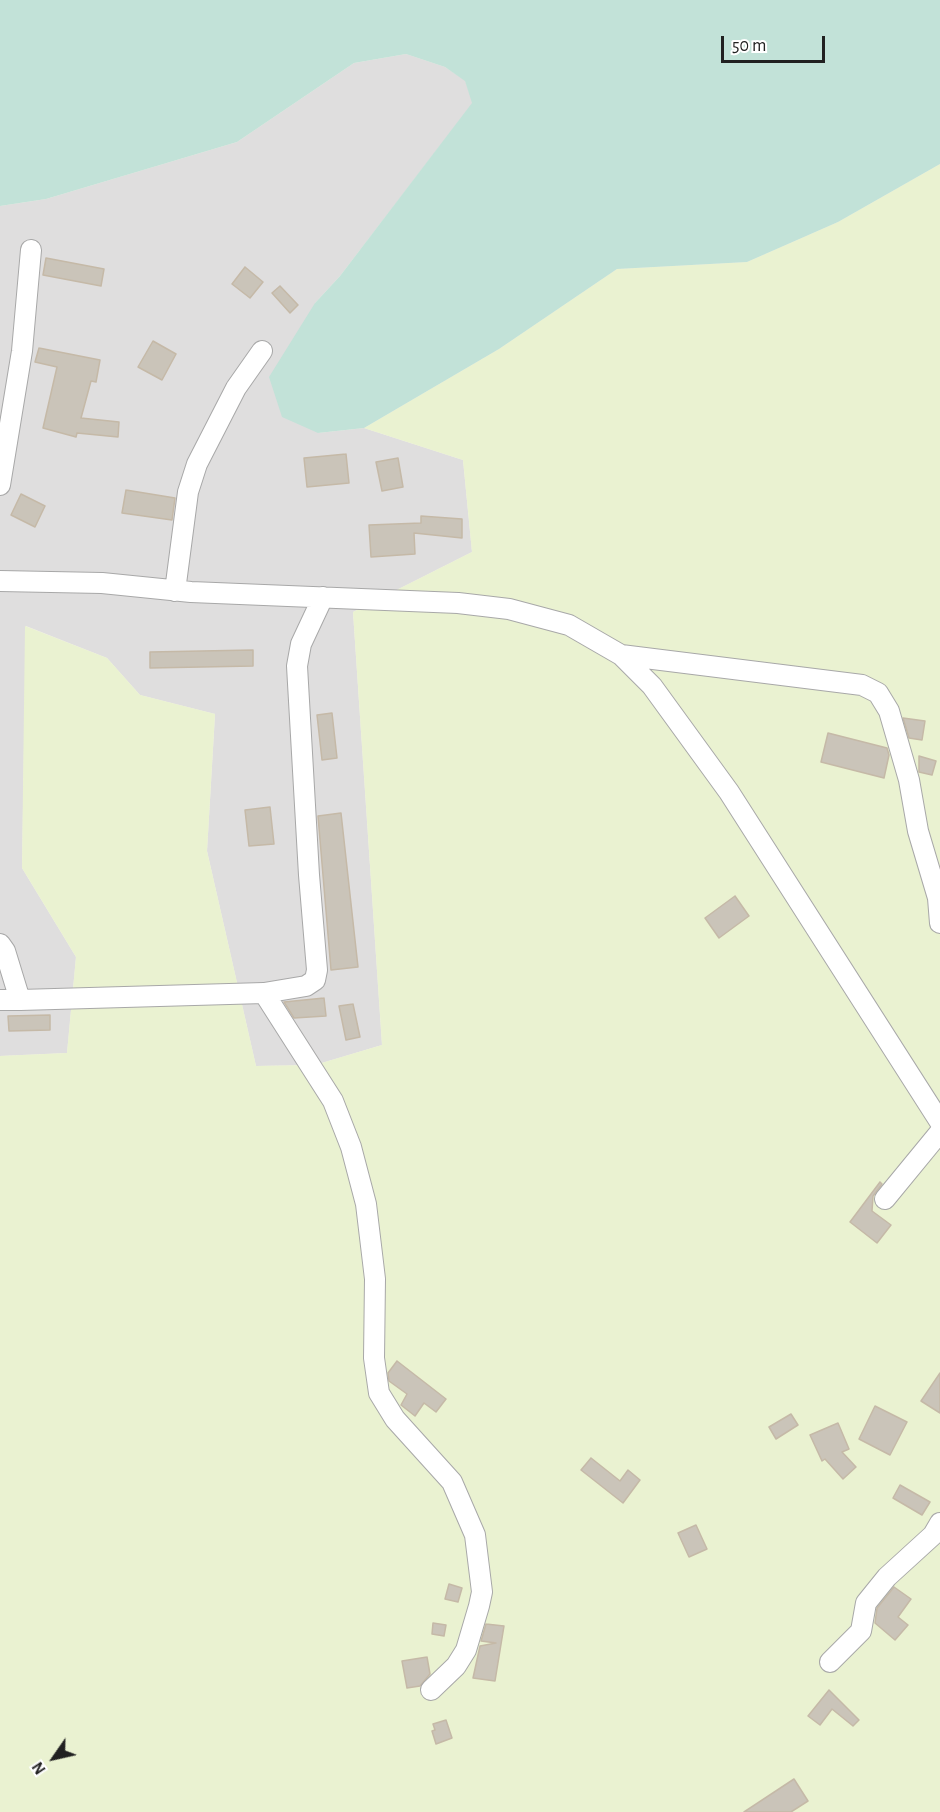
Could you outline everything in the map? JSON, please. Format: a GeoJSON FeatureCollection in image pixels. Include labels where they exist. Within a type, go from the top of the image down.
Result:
{"type":"FeatureCollection","features":[{"type":"Feature","properties":{"kind":"street"},"geometry":{"type":"LineString","coordinates":[[0,485],[22,351],[31,250]]}},
{"type":"Feature","properties":{"kind":"street"},"geometry":{"type":"LineString","coordinates":[[175,591],[188,492],[197,464],[236,388],[262,351]]}},
{"type":"Feature","properties":{"kind":"street"},"geometry":{"type":"LineString","coordinates":[[0,581],[102,583],[175,591],[459,603],[509,609],[569,625],[621,655],[652,686],[729,792],[940,1122]]}},
{"type":"Feature","properties":{"kind":"street"},"geometry":{"type":"LineString","coordinates":[[0,1000],[264,993],[306,986],[315,980],[317,970],[297,666],[300,644],[323,597]]}},
{"type":"Feature","properties":{"kind":"street"},"geometry":{"type":"LineString","coordinates":[[621,655],[862,685],[878,693],[889,711],[909,780],[918,831],[937,891],[940,923]]}},
{"type":"Feature","properties":{"kind":"street"},"geometry":{"type":"LineString","coordinates":[[0,944],[5,951],[20,1000]]}},
{"type":"Feature","properties":{"kind":"street"},"geometry":{"type":"LineString","coordinates":[[264,993],[333,1101],[351,1147],[366,1204],[375,1279],[374,1358],[379,1393],[395,1419],[452,1482],[475,1535],[482,1592],[479,1606],[466,1650],[456,1666],[431,1690]]}},
{"type":"Feature","properties":{"kind":"street"},"geometry":{"type":"LineString","coordinates":[[885,1199],[940,1132]]}},
{"type":"Feature","properties":{"kind":"street"},"geometry":{"type":"LineString","coordinates":[[830,1662],[861,1631],[866,1603],[887,1577],[933,1535],[940,1523]]}},
{"type":"Feature","properties":{"kind":"shaded area"},"geometry":{"type":"Polygon","coordinates":[[[0,0],[940,0],[940,164],[838,222],[747,262],[617,269],[499,349],[364,428],[318,433],[282,417],[269,377],[315,303],[340,276],[472,103],[465,81],[445,67],[406,54],[354,63],[237,142],[46,199],[0,206],[0,0]]]}},
{"type":"Feature","properties":{"kind":"shaded area"},"geometry":{"type":"Polygon","coordinates":[[[406,54],[445,67],[465,80],[473,103],[340,276],[315,303],[318,433],[364,428],[463,460],[472,552],[353,612],[382,1045],[315,1065],[256,1066],[207,851],[215,714],[140,695],[107,658],[26,626],[22,868],[76,957],[67,1053],[0,1056],[0,206],[46,199],[237,142],[354,63],[406,54]]]}},
{"type":"Feature","properties":{"kind":"green space"},"geometry":{"type":"Polygon","coordinates":[[[940,164],[940,1812],[0,1812],[0,1056],[67,1053],[76,957],[22,868],[25,626],[107,658],[140,695],[215,714],[207,851],[256,1066],[315,1065],[382,1045],[353,612],[472,552],[463,460],[364,428],[499,349],[617,269],[747,262],[838,222],[940,164]]]}},
{"type":"Feature","properties":{"kind":"building"},"geometry":{"type":"Polygon","coordinates":[[[46,258],[104,269],[101,286],[43,275],[46,258]]]}},
{"type":"Feature","properties":{"kind":"building"},"geometry":{"type":"Polygon","coordinates":[[[245,267],[263,282],[250,298],[232,284],[245,267]]]}},
{"type":"Feature","properties":{"kind":"building"},"geometry":{"type":"Polygon","coordinates":[[[280,286],[298,305],[290,313],[272,293],[280,286]]]}},
{"type":"Feature","properties":{"kind":"building"},"geometry":{"type":"Polygon","coordinates":[[[153,341],[176,354],[162,380],[138,367],[153,341]]]}},
{"type":"Feature","properties":{"kind":"building"},"geometry":{"type":"Polygon","coordinates":[[[39,348],[100,360],[96,382],[91,381],[81,418],[119,422],[118,437],[77,433],[76,437],[43,428],[57,367],[35,362],[39,348]]]}},
{"type":"Feature","properties":{"kind":"building"},"geometry":{"type":"Polygon","coordinates":[[[346,454],[349,483],[307,487],[304,458],[346,454]]]}},
{"type":"Feature","properties":{"kind":"building"},"geometry":{"type":"Polygon","coordinates":[[[398,458],[403,487],[382,491],[376,462],[398,458]]]}},
{"type":"Feature","properties":{"kind":"building"},"geometry":{"type":"Polygon","coordinates":[[[126,490],[175,498],[172,520],[122,513],[126,490]]]}},
{"type":"Feature","properties":{"kind":"building"},"geometry":{"type":"Polygon","coordinates":[[[21,494],[45,506],[35,527],[11,515],[21,494]]]}},
{"type":"Feature","properties":{"kind":"building"},"geometry":{"type":"Polygon","coordinates":[[[421,516],[462,519],[462,538],[414,533],[415,554],[371,557],[369,525],[421,523],[421,516]]]}},
{"type":"Feature","properties":{"kind":"building"},"geometry":{"type":"Polygon","coordinates":[[[253,650],[253,666],[150,668],[150,652],[253,650]]]}},
{"type":"Feature","properties":{"kind":"building"},"geometry":{"type":"Polygon","coordinates":[[[332,713],[337,758],[322,760],[317,715],[332,713]]]}},
{"type":"Feature","properties":{"kind":"building"},"geometry":{"type":"Polygon","coordinates":[[[903,718],[925,721],[922,740],[909,738],[903,718]]]}},
{"type":"Feature","properties":{"kind":"building"},"geometry":{"type":"Polygon","coordinates":[[[828,733],[887,748],[889,755],[884,778],[821,762],[828,733]]]}},
{"type":"Feature","properties":{"kind":"building"},"geometry":{"type":"Polygon","coordinates":[[[919,756],[936,761],[932,775],[919,772],[919,756]]]}},
{"type":"Feature","properties":{"kind":"building"},"geometry":{"type":"Polygon","coordinates":[[[270,807],[274,844],[249,846],[245,810],[270,807]]]}},
{"type":"Feature","properties":{"kind":"building"},"geometry":{"type":"Polygon","coordinates":[[[341,813],[358,967],[331,970],[318,816],[341,813]]]}},
{"type":"Feature","properties":{"kind":"building"},"geometry":{"type":"Polygon","coordinates":[[[735,896],[749,916],[719,938],[705,918],[735,896]]]}},
{"type":"Feature","properties":{"kind":"building"},"geometry":{"type":"Polygon","coordinates":[[[324,998],[326,1016],[294,1018],[284,1002],[324,998]]]}},
{"type":"Feature","properties":{"kind":"building"},"geometry":{"type":"Polygon","coordinates":[[[353,1004],[360,1037],[346,1040],[339,1006],[353,1004]]]}},
{"type":"Feature","properties":{"kind":"building"},"geometry":{"type":"Polygon","coordinates":[[[50,1015],[50,1030],[9,1031],[8,1016],[50,1015]]]}},
{"type":"Feature","properties":{"kind":"building"},"geometry":{"type":"Polygon","coordinates":[[[880,1182],[882,1184],[873,1196],[872,1211],[891,1225],[877,1243],[850,1222],[880,1182]]]}},
{"type":"Feature","properties":{"kind":"building"},"geometry":{"type":"Polygon","coordinates":[[[397,1361],[446,1399],[436,1412],[424,1403],[415,1416],[401,1405],[407,1394],[389,1381],[388,1373],[397,1361]]]}},
{"type":"Feature","properties":{"kind":"building"},"geometry":{"type":"Polygon","coordinates":[[[940,1373],[940,1413],[921,1401],[940,1373]]]}},
{"type":"Feature","properties":{"kind":"building"},"geometry":{"type":"Polygon","coordinates":[[[875,1406],[907,1422],[890,1455],[859,1439],[875,1406]]]}},
{"type":"Feature","properties":{"kind":"building"},"geometry":{"type":"Polygon","coordinates":[[[791,1414],[798,1425],[776,1439],[769,1427],[791,1414]]]}},
{"type":"Feature","properties":{"kind":"building"},"geometry":{"type":"Polygon","coordinates":[[[838,1423],[849,1449],[842,1452],[856,1467],[843,1479],[825,1459],[822,1461],[810,1435],[838,1423]]]}},
{"type":"Feature","properties":{"kind":"building"},"geometry":{"type":"Polygon","coordinates":[[[591,1458],[620,1481],[628,1470],[640,1480],[623,1503],[581,1470],[591,1458]]]}},
{"type":"Feature","properties":{"kind":"building"},"geometry":{"type":"Polygon","coordinates":[[[900,1485],[930,1502],[922,1515],[893,1498],[900,1485]]]}},
{"type":"Feature","properties":{"kind":"building"},"geometry":{"type":"Polygon","coordinates":[[[696,1525],[707,1549],[689,1557],[678,1533],[696,1525]]]}},
{"type":"Feature","properties":{"kind":"building"},"geometry":{"type":"Polygon","coordinates":[[[449,1584],[462,1588],[458,1602],[445,1599],[449,1584]]]}},
{"type":"Feature","properties":{"kind":"building"},"geometry":{"type":"Polygon","coordinates":[[[894,1587],[911,1599],[898,1617],[908,1625],[895,1640],[875,1623],[877,1608],[894,1587]]]}},
{"type":"Feature","properties":{"kind":"building"},"geometry":{"type":"Polygon","coordinates":[[[433,1623],[446,1625],[444,1636],[432,1634],[433,1623]]]}},
{"type":"Feature","properties":{"kind":"building"},"geometry":{"type":"Polygon","coordinates":[[[486,1624],[504,1626],[495,1681],[473,1678],[480,1646],[496,1643],[481,1641],[486,1624]]]}},
{"type":"Feature","properties":{"kind":"building"},"geometry":{"type":"Polygon","coordinates":[[[427,1657],[430,1674],[420,1686],[407,1688],[402,1661],[427,1657]]]}},
{"type":"Feature","properties":{"kind":"building"},"geometry":{"type":"Polygon","coordinates":[[[829,1690],[859,1720],[853,1726],[832,1709],[820,1725],[808,1716],[829,1690]]]}},
{"type":"Feature","properties":{"kind":"building"},"geometry":{"type":"Polygon","coordinates":[[[446,1720],[452,1738],[436,1744],[432,1731],[435,1730],[433,1724],[446,1720]]]}},
{"type":"Feature","properties":{"kind":"building"},"geometry":{"type":"Polygon","coordinates":[[[794,1779],[808,1801],[791,1812],[744,1812],[794,1779]]]}}]}
